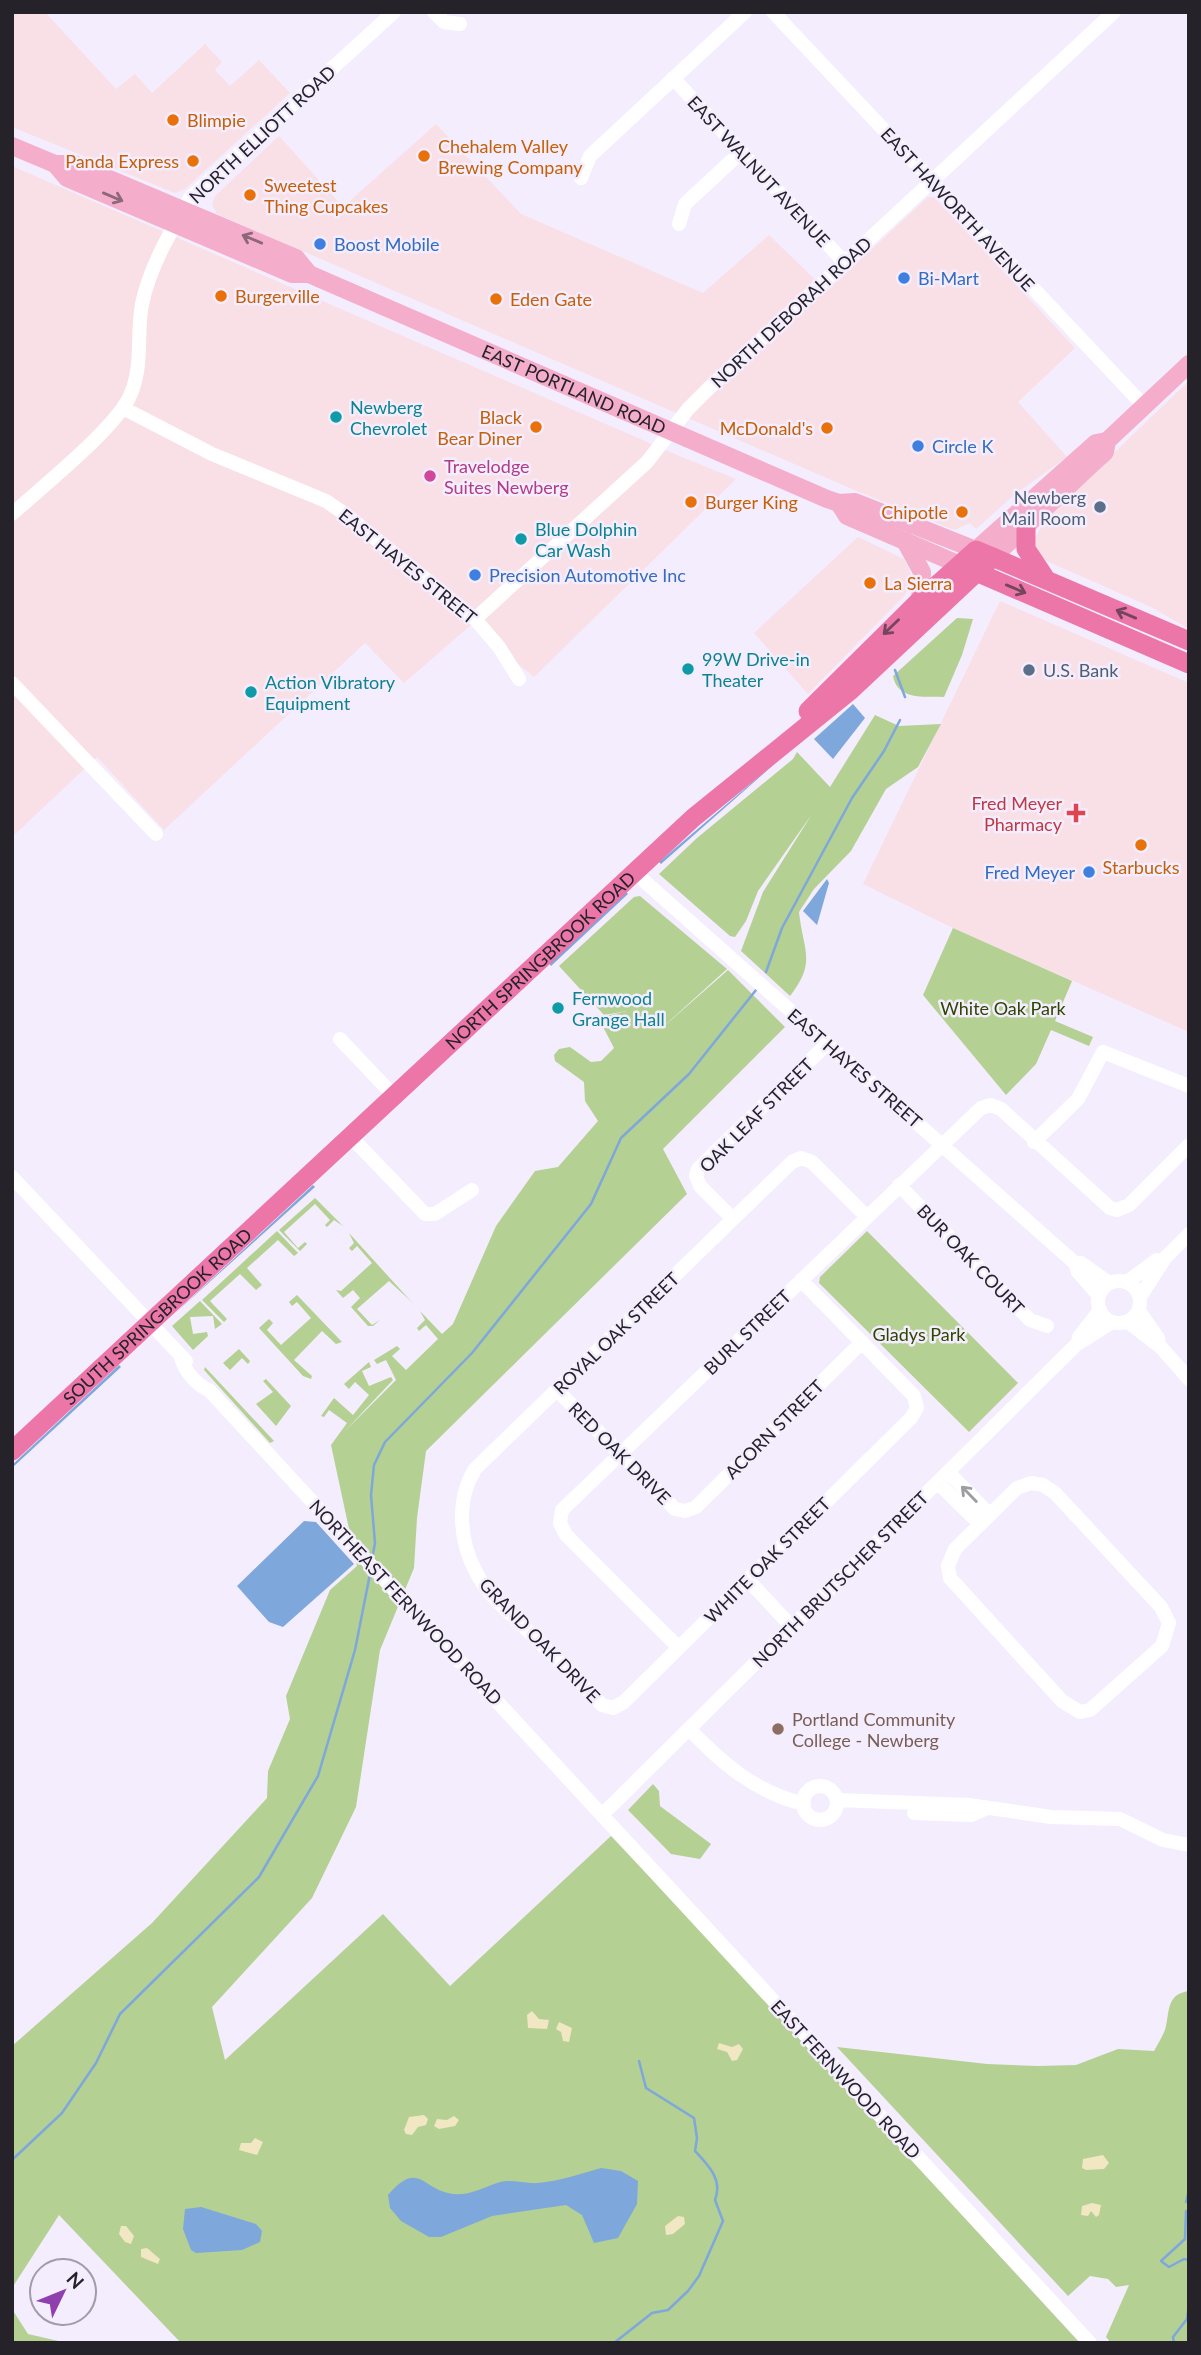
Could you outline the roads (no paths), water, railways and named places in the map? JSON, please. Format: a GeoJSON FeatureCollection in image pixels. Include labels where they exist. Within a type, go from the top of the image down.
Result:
{"type":"FeatureCollection","features":[{"type":"Feature","properties":{"kind":"highway"},"geometry":{"type":"LineString","coordinates":[[1026,527],[1027,553],[1047,579]]}},
{"type":"Feature","properties":{"kind":"highway","name":"NORTH SPRINGBROOK ROAD"},"geometry":{"type":"LineString","coordinates":[[303,1181],[634,872],[781,744],[807,727],[985,553]]}},
{"type":"Feature","properties":{"kind":"highway","name":"EAST PORTLAND ROAD"},"geometry":{"type":"LineString","coordinates":[[985,553],[1189,641]]}},
{"type":"Feature","properties":{"kind":"highway","name":"NORTH SPRINGBROOK ROAD"},"geometry":{"type":"LineString","coordinates":[[781,744],[799,719],[920,600],[968,569]]}},
{"type":"Feature","properties":{"kind":"highway","name":"EAST PORTLAND ROAD"},"geometry":{"type":"LineString","coordinates":[[968,569],[1189,664]]}},
{"type":"Feature","properties":{"kind":"highway"},"geometry":{"type":"LineString","coordinates":[[807,727],[809,718],[828,699],[824,695]]}},
{"type":"Feature","properties":{"kind":"highway","name":"SOUTH SPRINGBROOK ROAD"},"geometry":{"type":"LineString","coordinates":[[12,1451],[303,1181]]}},
{"type":"Feature","properties":{"kind":"main road","name":"EAST PORTLAND ROAD"},"geometry":{"type":"LineString","coordinates":[[12,146],[55,164],[74,164],[179,217],[296,258],[309,274],[839,503],[855,502],[985,553]]}},
{"type":"Feature","properties":{"kind":"main road","name":"NORTH SPRINGBROOK ROAD"},"geometry":{"type":"LineString","coordinates":[[985,553],[1096,443],[1107,441],[1189,363]]}},
{"type":"Feature","properties":{"kind":"main road","name":"NORTH SPRINGBROOK ROAD"},"geometry":{"type":"LineString","coordinates":[[985,553],[1026,527],[1105,452],[1107,441]]}},
{"type":"Feature","properties":{"kind":"main road","name":"EAST PORTLAND ROAD"},"geometry":{"type":"LineString","coordinates":[[839,503],[848,516],[968,569]]}},
{"type":"Feature","properties":{"kind":"main road"},"geometry":{"type":"LineString","coordinates":[[905,541],[922,572],[920,600]]}},
{"type":"Feature","properties":{"kind":"street","name":"NORTH ELLIOTT ROAD"},"geometry":{"type":"LineString","coordinates":[[12,514],[123,408],[140,361],[144,297],[179,217],[200,189],[394,12]]}},
{"type":"Feature","properties":{"kind":"street"},"geometry":{"type":"LineString","coordinates":[[434,12],[444,22],[460,23]]}},
{"type":"Feature","properties":{"kind":"street"},"geometry":{"type":"LineString","coordinates":[[581,178],[590,156],[745,12]]}},
{"type":"Feature","properties":{"kind":"street","name":"EAST HAWORTH AVENUE"},"geometry":{"type":"LineString","coordinates":[[774,12],[1144,406]]}},
{"type":"Feature","properties":{"kind":"street","name":"NORTH DEBORAH ROAD"},"geometry":{"type":"LineString","coordinates":[[475,619],[647,462],[709,388],[1114,12]]}},
{"type":"Feature","properties":{"kind":"street","name":"EAST WALNUT AVENUE"},"geometry":{"type":"LineString","coordinates":[[673,78],[845,263]]}},
{"type":"Feature","properties":{"kind":"street"},"geometry":{"type":"LineString","coordinates":[[679,224],[685,204],[741,152]]}},
{"type":"Feature","properties":{"kind":"street","name":"EAST HAYES STREET"},"geometry":{"type":"LineString","coordinates":[[123,408],[212,454],[326,501],[475,619],[499,646],[519,679]]}},
{"type":"Feature","properties":{"kind":"street"},"geometry":{"type":"LineString","coordinates":[[12,683],[156,834]]}},
{"type":"Feature","properties":{"kind":"street","name":"EAST HAYES STREET"},"geometry":{"type":"LineString","coordinates":[[634,872],[1076,1264],[1078,1272],[1112,1322]]}},
{"type":"Feature","properties":{"kind":"street"},"geometry":{"type":"LineString","coordinates":[[340,1039],[394,1096]]}},
{"type":"Feature","properties":{"kind":"street","name":"OAK LEAF STREET"},"geometry":{"type":"LineString","coordinates":[[733,1219],[700,1186],[696,1176],[698,1169],[827,1044]]}},
{"type":"Feature","properties":{"kind":"street"},"geometry":{"type":"LineString","coordinates":[[1189,1086],[1103,1052],[1078,1100],[1034,1142],[1110,1209],[1117,1210],[1129,1205],[1189,1145]]}},
{"type":"Feature","properties":{"kind":"street","name":"BURL STREET"},"geometry":{"type":"LineString","coordinates":[[678,1647],[566,1535],[560,1523],[562,1510],[981,1108],[991,1105],[1001,1109],[1034,1142]]}},
{"type":"Feature","properties":{"kind":"street"},"geometry":{"type":"LineString","coordinates":[[351,1137],[425,1214],[435,1214],[472,1190]]}},
{"type":"Feature","properties":{"kind":"street","name":"ROYAL OAK STREET"},"geometry":{"type":"LineString","coordinates":[[462,1524],[461,1499],[475,1469],[792,1162],[801,1158],[812,1162],[866,1216]]}},
{"type":"Feature","properties":{"kind":"street","name":"NORTHEAST FERNWOOD ROAD"},"geometry":{"type":"LineString","coordinates":[[12,1177],[181,1358],[207,1382],[209,1390],[602,1815]]}},
{"type":"Feature","properties":{"kind":"street","name":"BUR OAK COURT"},"geometry":{"type":"LineString","coordinates":[[899,1185],[1030,1320],[1047,1326]]}},
{"type":"Feature","properties":{"kind":"street"},"geometry":{"type":"LineString","coordinates":[[1112,1322],[1136,1310],[1165,1258],[1189,1234]]}},
{"type":"Feature","properties":{"kind":"street"},"geometry":{"type":"LineString","coordinates":[[1109,1283],[1127,1282],[1158,1259],[1165,1258]]}},
{"type":"Feature","properties":{"kind":"street","name":"EAST HAYES STREET"},"geometry":{"type":"LineString","coordinates":[[1076,1264],[1081,1263],[1109,1283]]}},
{"type":"Feature","properties":{"kind":"street"},"geometry":{"type":"LineString","coordinates":[[801,1280],[862,1342]]}},
{"type":"Feature","properties":{"kind":"street"},"geometry":{"type":"LineString","coordinates":[[1127,1282],[1136,1310],[1153,1344],[1159,1345],[1189,1380]]}},
{"type":"Feature","properties":{"kind":"street","name":"NORTH BRUTSCHER STREET"},"geometry":{"type":"LineString","coordinates":[[1078,1343],[1109,1283]]}},
{"type":"Feature","properties":{"kind":"street","name":"NORTH BRUTSCHER STREET"},"geometry":{"type":"LineString","coordinates":[[602,1815],[1078,1343],[1086,1341],[1112,1322]]}},
{"type":"Feature","properties":{"kind":"street","name":"WHITE OAK STREET"},"geometry":{"type":"LineString","coordinates":[[613,1708],[624,1702],[911,1418],[917,1408],[914,1396],[862,1342]]}},
{"type":"Feature","properties":{"kind":"street","name":"ACORN STREET"},"geometry":{"type":"LineString","coordinates":[[685,1511],[695,1507],[862,1342]]}},
{"type":"Feature","properties":{"kind":"street","name":"RED OAK DRIVE"},"geometry":{"type":"LineString","coordinates":[[557,1390],[675,1509],[685,1511]]}},
{"type":"Feature","properties":{"kind":"street"},"geometry":{"type":"LineString","coordinates":[[943,1478],[985,1519]]}},
{"type":"Feature","properties":{"kind":"street"},"geometry":{"type":"LineString","coordinates":[[1031,1483],[1043,1485],[1055,1493],[1166,1614],[1167,1636],[1162,1646],[1098,1706],[1080,1712],[1072,1709],[950,1578],[950,1556],[985,1519],[1017,1488],[1031,1483]]}},
{"type":"Feature","properties":{"kind":"street","name":"GRAND OAK DRIVE"},"geometry":{"type":"LineString","coordinates":[[462,1524],[471,1563],[483,1584],[602,1705],[613,1708]]}},
{"type":"Feature","properties":{"kind":"street"},"geometry":{"type":"LineString","coordinates":[[748,1580],[792,1627]]}},
{"type":"Feature","properties":{"kind":"street"},"geometry":{"type":"LineString","coordinates":[[692,1726],[739,1776],[755,1787],[804,1800]]}},
{"type":"Feature","properties":{"kind":"street"},"geometry":{"type":"LineString","coordinates":[[820,1786],[830,1789],[837,1805],[828,1818],[816,1819],[806,1812],[804,1800],[809,1790],[820,1786]]}},
{"type":"Feature","properties":{"kind":"street"},"geometry":{"type":"LineString","coordinates":[[837,1805],[970,1805],[1051,1817],[1120,1819],[1163,1840],[1189,1845]]}},
{"type":"Feature","properties":{"kind":"street","name":"EAST FERNWOOD ROAD"},"geometry":{"type":"LineString","coordinates":[[602,1815],[1090,2343]]}},
{"type":"Feature","properties":{"kind":"water"},"geometry":{"type":"Polygon","coordinates":[[[853,704],[865,718],[833,759],[814,739],[853,704]]]}},
{"type":"Feature","properties":{"kind":"water"},"geometry":{"type":"Polygon","coordinates":[[[796,745],[661,864],[659,862],[796,745]]]}},
{"type":"Feature","properties":{"kind":"water"},"geometry":{"type":"Polygon","coordinates":[[[827,879],[829,883],[817,925],[803,911],[827,879]]]}},
{"type":"Feature","properties":{"kind":"water"},"geometry":{"type":"Polygon","coordinates":[[[626,892],[628,894],[551,966],[549,963],[626,892]]]}},
{"type":"Feature","properties":{"kind":"water"},"geometry":{"type":"Polygon","coordinates":[[[313,1185],[315,1187],[173,1315],[313,1185]]]}},
{"type":"Feature","properties":{"kind":"water"},"geometry":{"type":"Polygon","coordinates":[[[119,1365],[121,1367],[12,1468],[12,1465],[119,1365]]]}},
{"type":"Feature","properties":{"kind":"water"},"geometry":{"type":"Polygon","coordinates":[[[304,1521],[316,1522],[354,1564],[283,1627],[269,1622],[237,1586],[304,1521]]]}},
{"type":"Feature","properties":{"kind":"water"},"geometry":{"type":"Polygon","coordinates":[[[601,2168],[621,2171],[638,2181],[637,2204],[618,2238],[594,2243],[582,2215],[566,2205],[492,2216],[441,2237],[429,2237],[401,2221],[390,2208],[388,2195],[398,2185],[413,2178],[448,2193],[462,2194],[500,2182],[546,2182],[601,2168]]]}},
{"type":"Feature","properties":{"kind":"water"},"geometry":{"type":"Polygon","coordinates":[[[201,2207],[256,2224],[262,2231],[260,2242],[242,2250],[196,2253],[191,2250],[183,2229],[185,2209],[201,2207]]]}},
{"type":"Feature","properties":{"kind":"waterway"},"geometry":{"type":"LineString","coordinates":[[895,670],[905,697]]}},
{"type":"Feature","properties":{"kind":"waterway"},"geometry":{"type":"LineString","coordinates":[[766,972],[782,928],[852,798],[884,751],[900,720]]}},
{"type":"Feature","properties":{"kind":"waterway"},"geometry":{"type":"LineString","coordinates":[[373,1554],[375,1543],[371,1495],[374,1465],[385,1442],[472,1353],[591,1204],[621,1138],[689,1074],[756,990]]}},
{"type":"Feature","properties":{"kind":"waterway"},"geometry":{"type":"LineString","coordinates":[[12,2160],[62,2113],[96,2063],[120,2014],[259,1877],[318,1776],[355,1650],[370,1574]]}},
{"type":"Feature","properties":{"kind":"waterway"},"geometry":{"type":"LineString","coordinates":[[614,2343],[652,2313],[668,2310],[688,2291],[699,2276],[723,2221],[715,2200],[716,2180],[710,2168],[695,2151],[697,2138],[694,2118],[646,2088],[639,2061]]}},
{"type":"Feature","properties":{"kind":"waterway"},"geometry":{"type":"LineString","coordinates":[[1186,2202],[1189,2190]]}},
{"type":"Feature","properties":{"kind":"waterway"},"geometry":{"type":"LineString","coordinates":[[1186,2211],[1185,2239],[1161,2261],[1169,2267],[1184,2259],[1189,2260]]}},
{"type":"Feature","properties":{"kind":"waterway"},"geometry":{"type":"LineString","coordinates":[[1174,2343],[1173,2337],[1187,2319],[1189,2304]]}},
{"type":"Feature","properties":{"kind":"place","name":"Blimpie"},"geometry":{"type":"Point","coordinates":[173,120]}},
{"type":"Feature","properties":{"kind":"place","name":"Chehalem Valley Brewing Company"},"geometry":{"type":"Point","coordinates":[424,156]}},
{"type":"Feature","properties":{"kind":"place","name":"Panda Express"},"geometry":{"type":"Point","coordinates":[193,161]}},
{"type":"Feature","properties":{"kind":"place","name":"Sweetest Thing Cupcakes"},"geometry":{"type":"Point","coordinates":[250,195]}},
{"type":"Feature","properties":{"kind":"place","name":"Boost Mobile"},"geometry":{"type":"Point","coordinates":[320,244]}},
{"type":"Feature","properties":{"kind":"place","name":"Bi-Mart"},"geometry":{"type":"Point","coordinates":[904,278]}},
{"type":"Feature","properties":{"kind":"place","name":"Burgerville"},"geometry":{"type":"Point","coordinates":[221,296]}},
{"type":"Feature","properties":{"kind":"place","name":"Eden Gate"},"geometry":{"type":"Point","coordinates":[496,299]}},
{"type":"Feature","properties":{"kind":"place","name":"Newberg Chevrolet"},"geometry":{"type":"Point","coordinates":[336,417]}},
{"type":"Feature","properties":{"kind":"place","name":"Black Bear Diner"},"geometry":{"type":"Point","coordinates":[536,427]}},
{"type":"Feature","properties":{"kind":"place","name":"McDonald's"},"geometry":{"type":"Point","coordinates":[827,428]}},
{"type":"Feature","properties":{"kind":"place","name":"Circle K"},"geometry":{"type":"Point","coordinates":[918,446]}},
{"type":"Feature","properties":{"kind":"place","name":"Travelodge Suites Newberg"},"geometry":{"type":"Point","coordinates":[430,476]}},
{"type":"Feature","properties":{"kind":"place","name":"Burger King"},"geometry":{"type":"Point","coordinates":[691,502]}},
{"type":"Feature","properties":{"kind":"place","name":"Newberg Mail Room"},"geometry":{"type":"Point","coordinates":[1100,507]}},
{"type":"Feature","properties":{"kind":"place","name":"Chipotle"},"geometry":{"type":"Point","coordinates":[962,512]}},
{"type":"Feature","properties":{"kind":"place","name":"Blue Dolphin Car Wash"},"geometry":{"type":"Point","coordinates":[521,539]}},
{"type":"Feature","properties":{"kind":"place","name":"Precision Automotive Inc"},"geometry":{"type":"Point","coordinates":[475,575]}},
{"type":"Feature","properties":{"kind":"place","name":"La Sierra"},"geometry":{"type":"Point","coordinates":[870,583]}},
{"type":"Feature","properties":{"kind":"place","name":"99W Drive-in Theater"},"geometry":{"type":"Point","coordinates":[688,669]}},
{"type":"Feature","properties":{"kind":"place","name":"U.S. Bank"},"geometry":{"type":"Point","coordinates":[1029,670]}},
{"type":"Feature","properties":{"kind":"place","name":"Action Vibratory Equipment"},"geometry":{"type":"Point","coordinates":[251,692]}},
{"type":"Feature","properties":{"kind":"place","name":"Fred Meyer Pharmacy"},"geometry":{"type":"Point","coordinates":[1076,813]}},
{"type":"Feature","properties":{"kind":"place","name":"Starbucks"},"geometry":{"type":"Point","coordinates":[1141,845]}},
{"type":"Feature","properties":{"kind":"place","name":"Fred Meyer"},"geometry":{"type":"Point","coordinates":[1089,872]}},
{"type":"Feature","properties":{"kind":"place","name":"Fernwood Grange Hall"},"geometry":{"type":"Point","coordinates":[558,1008]}},
{"type":"Feature","properties":{"kind":"place","name":"Portland Community College - Newberg"},"geometry":{"type":"Point","coordinates":[778,1729]}},
{"type":"Feature","properties":{"kind":"park label","name":"White Oak Park"},"geometry":{"type":"Point","coordinates":[1003,1008]}},
{"type":"Feature","properties":{"kind":"park label","name":"Gladys Park"},"geometry":{"type":"Point","coordinates":[919,1334]}}]}
